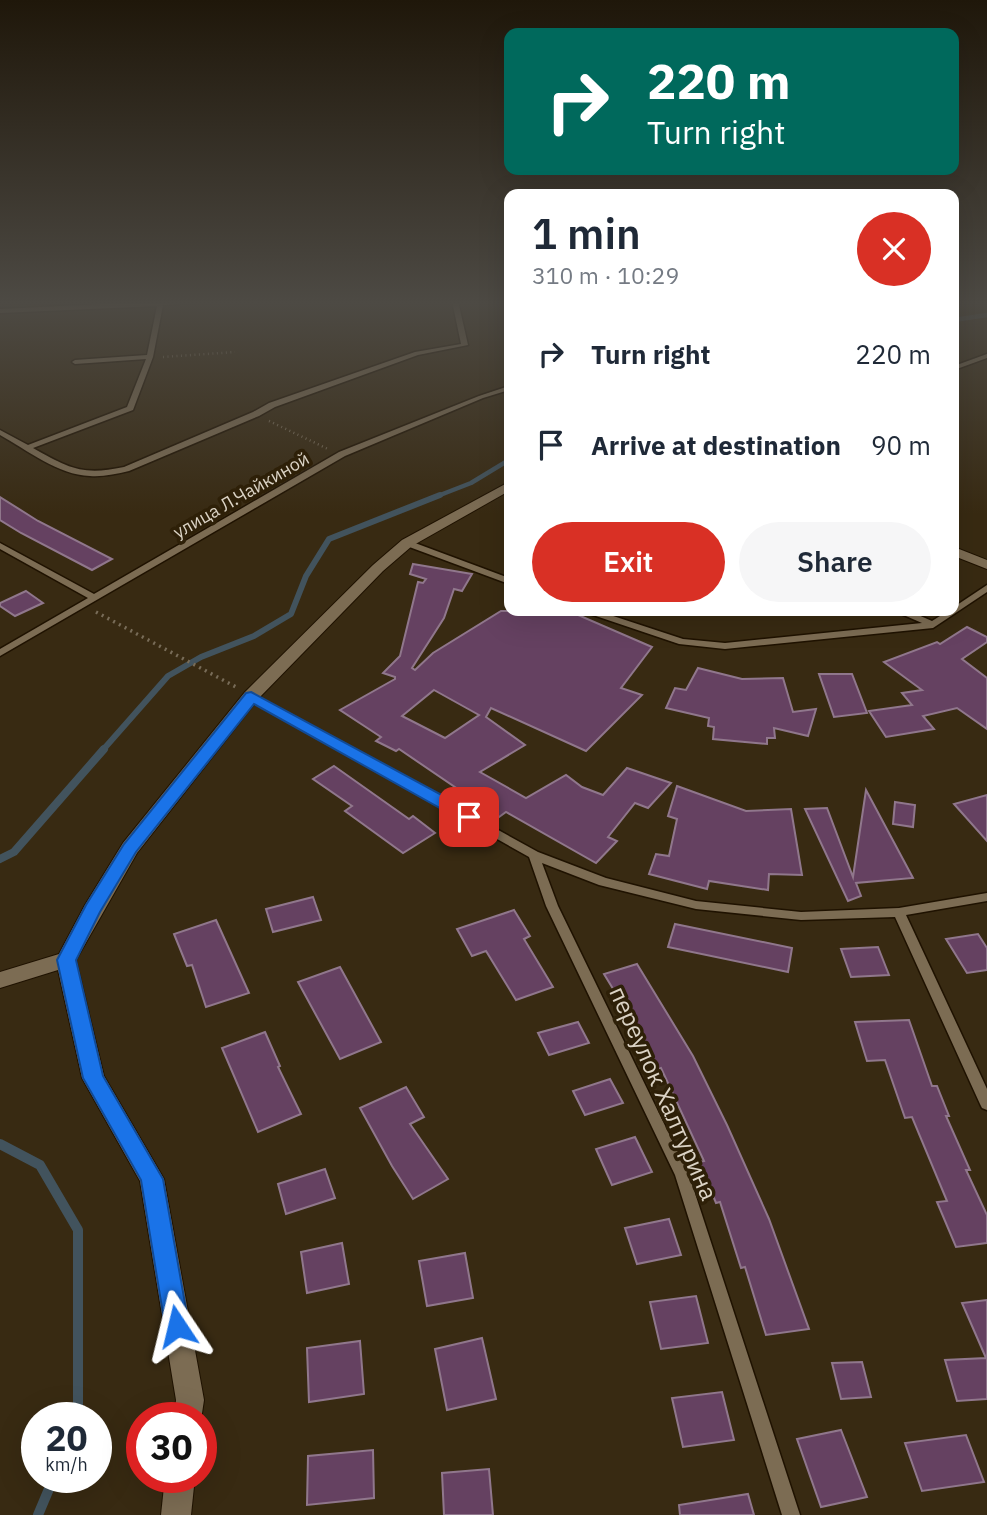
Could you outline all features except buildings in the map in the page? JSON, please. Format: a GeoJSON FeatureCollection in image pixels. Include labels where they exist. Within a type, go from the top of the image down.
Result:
{"type":"FeatureCollection","features":[{"type":"Feature","properties":{"kind":"street"},"geometry":{"type":"LineString","coordinates":[[190,1402],[152,1179],[93,1078],[66,960],[92,910],[130,848],[251,696],[407,542],[504,489]]}},
{"type":"Feature","properties":{"kind":"street"},"geometry":{"type":"LineString","coordinates":[[959,553],[987,565]]}},
{"type":"Feature","properties":{"kind":"street"},"geometry":{"type":"LineString","coordinates":[[0,980],[66,960]]}},
{"type":"Feature","properties":{"kind":"street"},"geometry":{"type":"LineString","coordinates":[[176,1515],[178,1493]]}},
{"type":"Feature","properties":{"kind":"lane"},"geometry":{"type":"LineString","coordinates":[[29,447],[130,408],[144,372]]}},
{"type":"Feature","properties":{"kind":"lane"},"geometry":{"type":"LineString","coordinates":[[0,432],[72,469],[87,474],[107,474],[126,469],[272,405],[365,372]]}},
{"type":"Feature","properties":{"kind":"lane","name":"улица Л.Чайкиной"},"geometry":{"type":"LineString","coordinates":[[0,653],[342,454],[504,390]]}},
{"type":"Feature","properties":{"kind":"lane"},"geometry":{"type":"LineString","coordinates":[[407,542],[504,579]]}},
{"type":"Feature","properties":{"kind":"lane"},"geometry":{"type":"LineString","coordinates":[[0,546],[94,598]]}},
{"type":"Feature","properties":{"kind":"lane"},"geometry":{"type":"LineString","coordinates":[[959,607],[987,588]]}},
{"type":"Feature","properties":{"kind":"lane"},"geometry":{"type":"LineString","coordinates":[[605,616],[682,642],[725,646],[777,643],[933,625],[946,616]]}},
{"type":"Feature","properties":{"kind":"lane"},"geometry":{"type":"LineString","coordinates":[[913,616],[933,625]]}},
{"type":"Feature","properties":{"kind":"lane"},"geometry":{"type":"LineString","coordinates":[[251,696],[534,855],[603,882],[696,905],[801,916],[898,912],[987,897]]}},
{"type":"Feature","properties":{"kind":"lane","name":"переулок Халтурина"},"geometry":{"type":"LineString","coordinates":[[534,855],[552,906],[682,1175],[791,1515]]}},
{"type":"Feature","properties":{"kind":"lane"},"geometry":{"type":"LineString","coordinates":[[898,912],[987,1104]]}},
{"type":"Feature","properties":{"kind":"path"},"geometry":{"type":"LineString","coordinates":[[256,414],[342,454]]}},
{"type":"Feature","properties":{"kind":"path"},"geometry":{"type":"LineString","coordinates":[[83,605],[207,669],[251,696]]}},
{"type":"Feature","properties":{"kind":"waterway"},"geometry":{"type":"LineString","coordinates":[[435,497],[471,483],[504,463]]}},
{"type":"Feature","properties":{"kind":"waterway"},"geometry":{"type":"LineString","coordinates":[[102,751],[168,676],[201,657],[254,636],[291,614],[306,576],[329,539],[440,495]]}},
{"type":"Feature","properties":{"kind":"waterway"},"geometry":{"type":"LineString","coordinates":[[0,859],[14,852],[104,749]]}},
{"type":"Feature","properties":{"kind":"waterway"},"geometry":{"type":"LineString","coordinates":[[0,1144],[40,1165],[78,1230],[78,1402]]}},
{"type":"Feature","properties":{"kind":"waterway"},"geometry":{"type":"LineString","coordinates":[[38,1515],[47,1493]]}},
{"type":"Feature","properties":{"kind":"route"},"geometry":{"type":"LineString","coordinates":[[177,1326],[152,1179],[93,1078],[66,960],[92,910],[130,848],[251,696],[469,817]]}}]}
